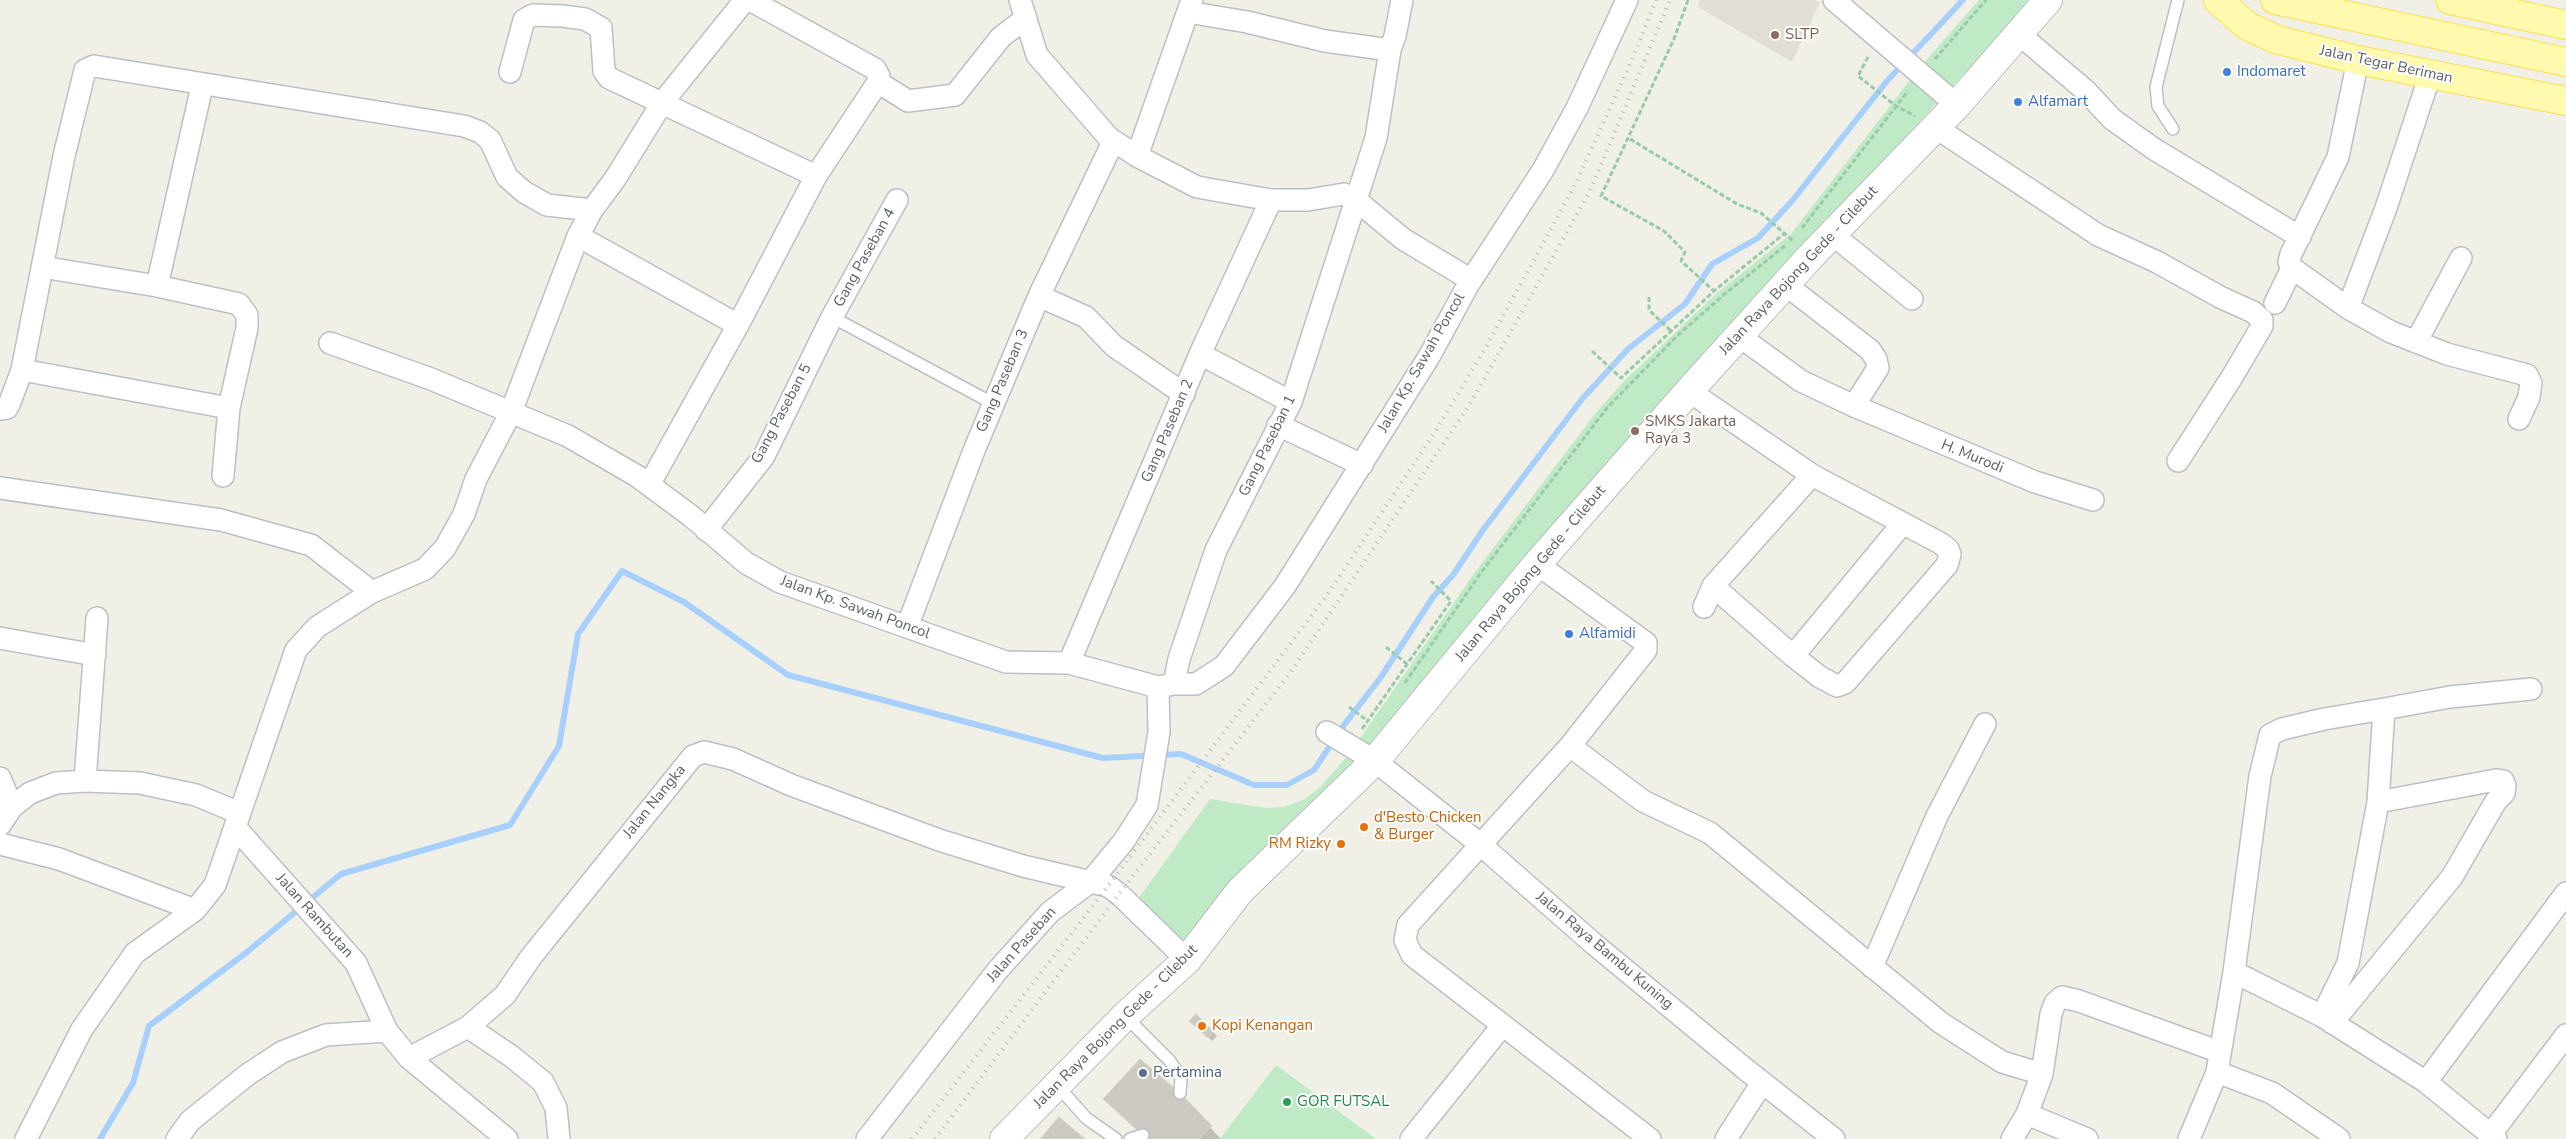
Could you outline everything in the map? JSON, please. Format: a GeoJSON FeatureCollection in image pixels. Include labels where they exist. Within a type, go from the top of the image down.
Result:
{"type":"FeatureCollection","features":[{"type":"Feature","properties":{"kind":"main road","name":"Jalan Raya Bojong Gede - Cilebut"},"geometry":{"type":"LineString","coordinates":[[1004,1139],[1125,1016],[1187,960],[1240,891],[1375,761],[1537,564],[1689,391],[1832,234],[1957,104],[2048,0]]}},
{"type":"Feature","properties":{"kind":"main road","name":"Jalan Tegar Beriman"},"geometry":{"type":"LineString","coordinates":[[2218,0],[2248,26],[2278,40],[2358,60],[2566,102]]}},
{"type":"Feature","properties":{"kind":"main road"},"geometry":{"type":"LineString","coordinates":[[2275,0],[2436,36],[2566,62]]}},
{"type":"Feature","properties":{"kind":"main road"},"geometry":{"type":"LineString","coordinates":[[2450,0],[2566,25]]}},
{"type":"Feature","properties":{"kind":"street"},"geometry":{"type":"LineString","coordinates":[[26,1139],[82,1029],[136,953],[195,910],[215,884],[296,650],[317,627],[372,592],[425,569],[444,548],[464,514],[476,479],[511,412],[578,236],[592,210],[616,179],[662,103],[745,0]]}},
{"type":"Feature","properties":{"kind":"street"},"geometry":{"type":"LineString","coordinates":[[648,485],[738,325],[816,176],[878,82],[879,76],[875,69],[750,0]]}},
{"type":"Feature","properties":{"kind":"street","name":"Gang Paseban 1"},"geometry":{"type":"LineString","coordinates":[[1166,686],[1179,659],[1216,550],[1291,402],[1376,138],[1390,50],[1395,36],[1402,0]]}},
{"type":"Feature","properties":{"kind":"street","name":"Jalan Kp. Sawah Poncol"},"geometry":{"type":"LineString","coordinates":[[330,343],[431,379],[568,436],[637,476],[691,516],[746,563],[780,582],[1006,662],[1069,663],[1166,686],[1196,684],[1224,666],[1285,586],[1362,465],[1430,355],[1471,280],[1543,170],[1577,108],[1627,0]]}},
{"type":"Feature","properties":{"kind":"street"},"geometry":{"type":"LineString","coordinates":[[1834,0],[1957,104]]}},
{"type":"Feature","properties":{"kind":"street"},"geometry":{"type":"LineString","coordinates":[[1137,156],[1190,6],[1325,41],[1390,50]]}},
{"type":"Feature","properties":{"kind":"street"},"geometry":{"type":"LineString","coordinates":[[878,82],[908,101],[955,95],[1023,9]]}},
{"type":"Feature","properties":{"kind":"street"},"geometry":{"type":"LineString","coordinates":[[1023,9],[1037,55],[1113,142],[1197,187],[1272,200],[1308,200],[1344,194],[1356,200],[1402,239],[1471,280]]}},
{"type":"Feature","properties":{"kind":"street"},"geometry":{"type":"LineString","coordinates":[[510,72],[524,20],[532,16],[562,16],[585,20],[600,28],[604,70],[609,78],[816,176]]}},
{"type":"Feature","properties":{"kind":"street"},"geometry":{"type":"LineString","coordinates":[[2019,34],[2086,91],[2112,119],[2154,149],[2300,238]]}},
{"type":"Feature","properties":{"kind":"street"},"geometry":{"type":"LineString","coordinates":[[2358,60],[2338,157],[2289,262],[2292,268],[2348,308],[2391,332],[2447,354],[2527,375],[2531,383],[2529,397],[2519,420]]}},
{"type":"Feature","properties":{"kind":"street"},"geometry":{"type":"LineString","coordinates":[[0,409],[7,408],[22,370],[42,267],[85,70],[94,66],[202,86],[464,126],[480,132],[490,140],[507,177],[524,192],[547,205],[592,210]]}},
{"type":"Feature","properties":{"kind":"street"},"geometry":{"type":"LineString","coordinates":[[2348,308],[2386,208],[2430,75]]}},
{"type":"Feature","properties":{"kind":"street"},"geometry":{"type":"LineString","coordinates":[[156,286],[202,86]]}},
{"type":"Feature","properties":{"kind":"street"},"geometry":{"type":"LineString","coordinates":[[1935,127],[2098,235],[2157,262],[2220,297],[2253,312],[2262,320],[2262,326],[2232,378],[2178,461]]}},
{"type":"Feature","properties":{"kind":"street","name":"Gang Paseban 3"},"geometry":{"type":"LineString","coordinates":[[907,627],[975,448],[1039,296],[1113,142]]}},
{"type":"Feature","properties":{"kind":"street","name":"Gang Paseban 4"},"geometry":{"type":"LineString","coordinates":[[832,317],[897,200]]}},
{"type":"Feature","properties":{"kind":"street","name":"Gang Paseban 2"},"geometry":{"type":"LineString","coordinates":[[1069,663],[1200,354],[1272,200]]}},
{"type":"Feature","properties":{"kind":"street"},"geometry":{"type":"LineString","coordinates":[[1832,234],[1912,298]]}},
{"type":"Feature","properties":{"kind":"street"},"geometry":{"type":"LineString","coordinates":[[578,236],[738,325]]}},
{"type":"Feature","properties":{"kind":"street"},"geometry":{"type":"LineString","coordinates":[[2416,342],[2461,258]]}},
{"type":"Feature","properties":{"kind":"street"},"geometry":{"type":"LineString","coordinates":[[42,267],[156,286],[239,304],[247,315],[247,328],[229,408],[223,476]]}},
{"type":"Feature","properties":{"kind":"street"},"geometry":{"type":"LineString","coordinates":[[2275,303],[2292,268]]}},
{"type":"Feature","properties":{"kind":"street"},"geometry":{"type":"LineString","coordinates":[[1786,285],[1870,350],[1876,358],[1878,368],[1854,406]]}},
{"type":"Feature","properties":{"kind":"street"},"geometry":{"type":"LineString","coordinates":[[1039,296],[1086,317],[1114,346],[1184,394]]}},
{"type":"Feature","properties":{"kind":"street","name":"Gang Paseban 5"},"geometry":{"type":"LineString","coordinates":[[706,530],[764,456],[832,317]]}},
{"type":"Feature","properties":{"kind":"street","name":"H. Murodi"},"geometry":{"type":"LineString","coordinates":[[1739,336],[1801,380],[1854,406],[2035,482],[2093,500]]}},
{"type":"Feature","properties":{"kind":"street"},"geometry":{"type":"LineString","coordinates":[[1200,354],[1291,402]]}},
{"type":"Feature","properties":{"kind":"street"},"geometry":{"type":"LineString","coordinates":[[22,370],[229,408]]}},
{"type":"Feature","properties":{"kind":"street"},"geometry":{"type":"LineString","coordinates":[[1689,391],[1812,474],[1948,548],[1950,554],[1946,565],[1845,682],[1837,686],[1792,656],[1713,586]]}},
{"type":"Feature","properties":{"kind":"street"},"geometry":{"type":"LineString","coordinates":[[1278,425],[1362,465]]}},
{"type":"Feature","properties":{"kind":"street"},"geometry":{"type":"LineString","coordinates":[[1704,607],[1713,586],[1812,474]]}},
{"type":"Feature","properties":{"kind":"street"},"geometry":{"type":"LineString","coordinates":[[0,488],[221,520],[312,545],[372,592]]}},
{"type":"Feature","properties":{"kind":"street"},"geometry":{"type":"LineString","coordinates":[[1792,656],[1903,523]]}},
{"type":"Feature","properties":{"kind":"street"},"geometry":{"type":"LineString","coordinates":[[1537,564],[1646,643],[1646,650],[1570,746],[1408,925],[1404,940],[1412,955],[1650,1139]]}},
{"type":"Feature","properties":{"kind":"street"},"geometry":{"type":"LineString","coordinates":[[85,781],[97,618]]}},
{"type":"Feature","properties":{"kind":"street"},"geometry":{"type":"LineString","coordinates":[[0,638],[95,655]]}},
{"type":"Feature","properties":{"kind":"street","name":"Jalan Paseban"},"geometry":{"type":"LineString","coordinates":[[866,1139],[997,971],[1050,912],[1090,882],[1124,841],[1146,805],[1166,686]]}},
{"type":"Feature","properties":{"kind":"street"},"geometry":{"type":"LineString","coordinates":[[2189,1139],[2218,1062],[2234,972],[2260,776],[2270,735],[2282,729],[2324,719],[2384,708],[2450,697],[2531,689]]}},
{"type":"Feature","properties":{"kind":"street"},"geometry":{"type":"LineString","coordinates":[[2327,1019],[2348,963],[2378,802],[2384,708]]}},
{"type":"Feature","properties":{"kind":"street"},"geometry":{"type":"LineString","coordinates":[[1872,967],[1937,816],[1985,724]]}},
{"type":"Feature","properties":{"kind":"street","name":"Jalan Raya Bambu Kuning"},"geometry":{"type":"LineString","coordinates":[[1327,732],[1375,761],[1481,845],[1594,944],[1762,1083],[1834,1139]]}},
{"type":"Feature","properties":{"kind":"street"},"geometry":{"type":"LineString","coordinates":[[1570,746],[1643,801],[1710,834],[1942,1023],[2002,1062],[2034,1072]]}},
{"type":"Feature","properties":{"kind":"street","name":"Jalan Nangka"},"geometry":{"type":"LineString","coordinates":[[409,1058],[468,1027],[505,995],[520,977],[531,957],[692,756],[704,752],[733,758],[791,785],[939,840],[1023,866],[1108,886],[1119,894],[1187,960]]}},
{"type":"Feature","properties":{"kind":"street"},"geometry":{"type":"LineString","coordinates":[[0,778],[12,807]]}},
{"type":"Feature","properties":{"kind":"street"},"geometry":{"type":"LineString","coordinates":[[2327,1019],[2452,877],[2496,801],[2504,793],[2505,786],[2503,781],[2496,780],[2378,802]]}},
{"type":"Feature","properties":{"kind":"street"},"geometry":{"type":"LineString","coordinates":[[0,825],[12,807],[30,793],[56,783],[85,781],[140,782],[196,795],[237,820]]}},
{"type":"Feature","properties":{"kind":"street","name":"Jalan Rambutan"},"geometry":{"type":"LineString","coordinates":[[237,820],[293,894],[356,963],[387,1032],[409,1058],[507,1139]]}},
{"type":"Feature","properties":{"kind":"street"},"geometry":{"type":"LineString","coordinates":[[0,844],[59,859],[195,910]]}},
{"type":"Feature","properties":{"kind":"street"},"geometry":{"type":"LineString","coordinates":[[2426,1082],[2566,894]]}},
{"type":"Feature","properties":{"kind":"street"},"geometry":{"type":"LineString","coordinates":[[2234,972],[2327,1019],[2426,1082],[2493,1137],[2566,1035]]}},
{"type":"Feature","properties":{"kind":"street"},"geometry":{"type":"LineString","coordinates":[[2012,1139],[2027,1114],[2034,1072],[2051,1014],[2055,1003],[2062,997],[2079,1000],[2218,1062],[2272,1094],[2338,1139]]}},
{"type":"Feature","properties":{"kind":"street"},"geometry":{"type":"LineString","coordinates":[[1411,1139],[1502,1026]]}},
{"type":"Feature","properties":{"kind":"street"},"geometry":{"type":"LineString","coordinates":[[468,1027],[511,1056],[543,1082],[556,1108],[558,1139]]}},
{"type":"Feature","properties":{"kind":"street"},"geometry":{"type":"LineString","coordinates":[[177,1139],[190,1121],[248,1074],[282,1052],[326,1035],[387,1032]]}},
{"type":"Feature","properties":{"kind":"street"},"geometry":{"type":"LineString","coordinates":[[1726,1139],[1762,1083]]}},
{"type":"Feature","properties":{"kind":"street"},"geometry":{"type":"LineString","coordinates":[[2027,1114],[2087,1139]]}},
{"type":"Feature","properties":{"kind":"lane"},"geometry":{"type":"LineString","coordinates":[[2173,129],[2158,106],[2156,87],[2178,0]]}},
{"type":"Feature","properties":{"kind":"lane"},"geometry":{"type":"LineString","coordinates":[[832,317],[994,404]]}},
{"type":"Feature","properties":{"kind":"lane"},"geometry":{"type":"LineString","coordinates":[[1125,1016],[1170,1061],[1181,1078],[1180,1093]]}},
{"type":"Feature","properties":{"kind":"lane"},"geometry":{"type":"LineString","coordinates":[[1056,1085],[1086,1118],[1116,1139]]}},
{"type":"Feature","properties":{"kind":"lane"},"geometry":{"type":"LineString","coordinates":[[1130,1139],[1137,1137]]}},
{"type":"Feature","properties":{"kind":"path"},"geometry":{"type":"LineString","coordinates":[[1688,0],[1674,39],[1630,139],[1601,196],[1664,231],[1685,252],[1681,261],[1714,291]]}},
{"type":"Feature","properties":{"kind":"path"},"geometry":{"type":"LineString","coordinates":[[1403,686],[1480,574],[1607,408],[1678,335],[1726,293],[1792,240],[1896,106],[1918,72],[1986,0]]}},
{"type":"Feature","properties":{"kind":"path"},"geometry":{"type":"LineString","coordinates":[[1863,81],[1896,106]]}},
{"type":"Feature","properties":{"kind":"path"},"geometry":{"type":"LineString","coordinates":[[1592,351],[1599,360],[1621,378],[1714,291],[1785,233],[1761,212],[1737,204],[1630,139]]}},
{"type":"Feature","properties":{"kind":"path"},"geometry":{"type":"LineString","coordinates":[[1649,297],[1649,310],[1671,331]]}},
{"type":"Feature","properties":{"kind":"path"},"geometry":{"type":"LineString","coordinates":[[1348,745],[1368,721],[1451,601],[1431,581]]}},
{"type":"Feature","properties":{"kind":"path"},"geometry":{"type":"LineString","coordinates":[[1386,647],[1407,664]]}},
{"type":"Feature","properties":{"kind":"path"},"geometry":{"type":"LineString","coordinates":[[1349,707],[1368,721]]}},
{"type":"Feature","properties":{"kind":"shaded area","name":"SLTP"},"geometry":{"type":"Polygon","coordinates":[[[1700,0],[1814,0],[1820,2],[1792,62],[1698,7],[1700,0]]]}},
{"type":"Feature","properties":{"kind":"green space"},"geometry":{"type":"Polygon","coordinates":[[[1979,0],[2033,0],[1798,252],[1367,749],[1182,946],[1138,899],[1210,799],[1266,808],[1284,807],[1305,799],[1319,788],[1349,754],[1473,575],[1594,415],[1624,381],[1718,292],[1791,234],[1920,67],[1979,0]]]}},
{"type":"Feature","properties":{"kind":"green space","name":"GOR FUTSAL"},"geometry":{"type":"Polygon","coordinates":[[[1276,1065],[1376,1139],[1220,1139],[1276,1065]]]}},
{"type":"Feature","properties":{"kind":"building","name":"Kopi Kenangan"},"geometry":{"type":"Polygon","coordinates":[[[1196,1014],[1214,1032],[1208,1038],[1189,1021],[1196,1014]]]}},
{"type":"Feature","properties":{"kind":"building"},"geometry":{"type":"Polygon","coordinates":[[[1140,1059],[1180,1093],[1212,1126],[1199,1139],[1147,1139],[1103,1099],[1140,1059]]]}},
{"type":"Feature","properties":{"kind":"building"},"geometry":{"type":"Polygon","coordinates":[[[1059,1117],[1085,1139],[1040,1139],[1059,1117]]]}},
{"type":"Feature","properties":{"kind":"waterway"},"geometry":{"type":"LineString","coordinates":[[100,1139],[133,1083],[149,1026],[247,952],[341,874],[510,825],[559,746],[578,634],[622,571],[684,602],[788,675],[1103,758],[1181,754],[1254,785],[1287,785],[1314,770],[1344,725],[1381,677],[1433,597],[1453,575],[1483,530],[1582,399],[1628,349],[1685,304],[1712,264],[1758,238],[1792,201],[1887,81],[1963,0]]}},
{"type":"Feature","properties":{"kind":"railway"},"geometry":{"type":"LineString","coordinates":[[912,1139],[1108,886],[1327,595],[1433,435],[1486,347],[1574,187],[1631,62],[1656,0]]}},
{"type":"Feature","properties":{"kind":"railway"},"geometry":{"type":"LineString","coordinates":[[935,1139],[1119,894],[1290,673],[1470,404],[1590,191],[1670,0]]}},
{"type":"Feature","properties":{"kind":"place","name":"SLTP"},"geometry":{"type":"Point","coordinates":[1775,35]}},
{"type":"Feature","properties":{"kind":"place","name":"Indomaret"},"geometry":{"type":"Point","coordinates":[2227,72]}},
{"type":"Feature","properties":{"kind":"place","name":"Alfamart"},"geometry":{"type":"Point","coordinates":[2018,102]}},
{"type":"Feature","properties":{"kind":"place","name":"SMKS Jakarta Raya 3"},"geometry":{"type":"Point","coordinates":[1635,431]}},
{"type":"Feature","properties":{"kind":"place","name":"Alfamidi"},"geometry":{"type":"Point","coordinates":[1569,634]}},
{"type":"Feature","properties":{"kind":"place","name":"d'Besto Chicken & Burger"},"geometry":{"type":"Point","coordinates":[1364,827]}},
{"type":"Feature","properties":{"kind":"place","name":"RM Rizky"},"geometry":{"type":"Point","coordinates":[1341,844]}},
{"type":"Feature","properties":{"kind":"place","name":"Kopi Kenangan"},"geometry":{"type":"Point","coordinates":[1202,1026]}},
{"type":"Feature","properties":{"kind":"place","name":"Pertamina"},"geometry":{"type":"Point","coordinates":[1143,1073]}},
{"type":"Feature","properties":{"kind":"place","name":"GOR FUTSAL"},"geometry":{"type":"Point","coordinates":[1287,1102]}}]}
